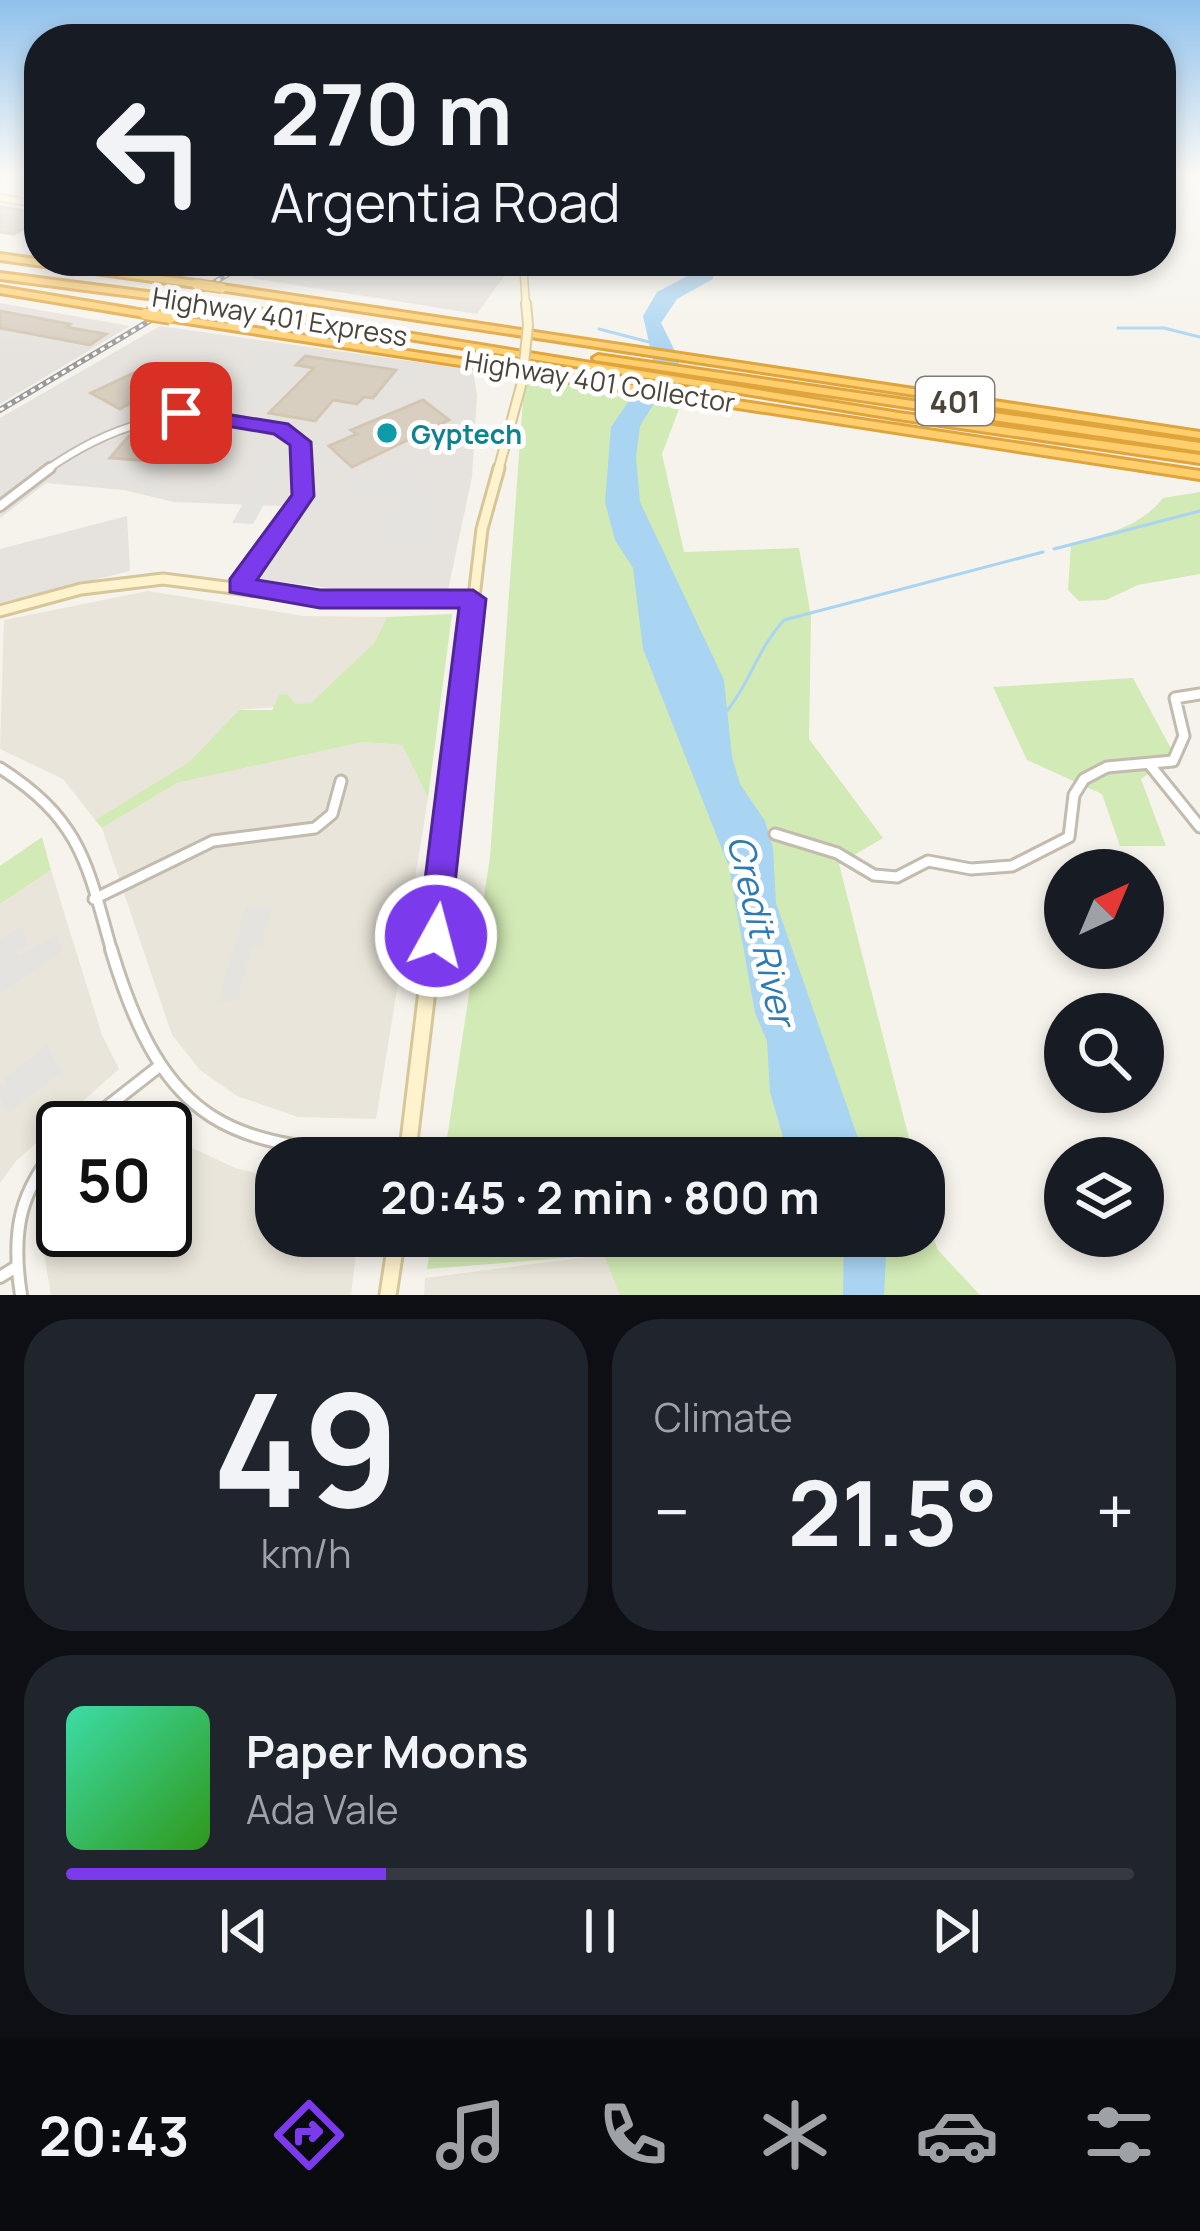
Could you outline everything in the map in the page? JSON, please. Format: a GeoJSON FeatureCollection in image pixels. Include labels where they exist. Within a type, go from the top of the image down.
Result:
{"type":"FeatureCollection","features":[{"type":"Feature","properties":{"kind":"highway","name":"Highway 401 Express"},"geometry":{"type":"LineString","coordinates":[[92,276],[1200,459]]}},
{"type":"Feature","properties":{"kind":"highway","name":"Highway 401 Collector"},"geometry":{"type":"LineString","coordinates":[[128,276],[222,288],[620,361],[1088,456],[1200,473]]}},
{"type":"Feature","properties":{"kind":"highway","name":"Highway 401 Collector"},"geometry":{"type":"LineString","coordinates":[[0,282],[145,314],[602,382],[699,379],[1200,435]]}},
{"type":"Feature","properties":{"kind":"highway","name":"Highway 401 Express"},"geometry":{"type":"LineString","coordinates":[[0,282],[171,298],[620,361]]}},
{"type":"Feature","properties":{"kind":"highway"},"geometry":{"type":"LineString","coordinates":[[0,282],[494,364]]}},
{"type":"Feature","properties":{"kind":"highway","name":"Highway 401 Express"},"geometry":{"type":"LineString","coordinates":[[699,379],[1200,447]]}},
{"type":"Feature","properties":{"kind":"main road"},"geometry":{"type":"LineString","coordinates":[[410,1137],[473,599],[488,498],[516,419],[522,382],[528,325],[524,276]]}},
{"type":"Feature","properties":{"kind":"main road"},"geometry":{"type":"LineString","coordinates":[[0,611],[128,581],[239,586],[320,599],[473,599]]}},
{"type":"Feature","properties":{"kind":"main road"},"geometry":{"type":"LineString","coordinates":[[388,1295],[394,1257]]}},
{"type":"Feature","properties":{"kind":"street"},"geometry":{"type":"LineString","coordinates":[[0,506],[102,434],[144,417],[181,413],[288,431],[301,442],[303,496],[239,586]]}},
{"type":"Feature","properties":{"kind":"street"},"geometry":{"type":"LineString","coordinates":[[775,834],[837,853],[874,875],[897,877],[928,861],[971,869],[1012,866],[1069,837],[1073,794],[1088,775],[1113,765],[1173,761],[1182,750],[1175,698],[1200,694]]}},
{"type":"Feature","properties":{"kind":"street"},"geometry":{"type":"LineString","coordinates":[[1150,765],[1200,826]]}},
{"type":"Feature","properties":{"kind":"street"},"geometry":{"type":"LineString","coordinates":[[0,768],[31,782],[63,814],[138,1034],[157,1067],[197,1109],[255,1138]]}},
{"type":"Feature","properties":{"kind":"street"},"geometry":{"type":"LineString","coordinates":[[94,899],[213,841],[315,828],[332,814],[341,781]]}},
{"type":"Feature","properties":{"kind":"street"},"geometry":{"type":"LineString","coordinates":[[114,1101],[157,1067]]}},
{"type":"Feature","properties":{"kind":"street"},"geometry":{"type":"LineString","coordinates":[[21,1295],[13,1239],[19,1200],[36,1177]]}},
{"type":"Feature","properties":{"kind":"street"},"geometry":{"type":"LineString","coordinates":[[0,1277],[16,1267]]}},
{"type":"Feature","properties":{"kind":"shaded area"},"geometry":{"type":"Polygon","coordinates":[[[254,276],[504,276],[477,314],[254,276]]]}},
{"type":"Feature","properties":{"kind":"shaded area"},"geometry":{"type":"Polygon","coordinates":[[[0,303],[130,326],[0,404],[0,303]]]}},
{"type":"Feature","properties":{"kind":"shaded area"},"geometry":{"type":"Polygon","coordinates":[[[160,326],[473,370],[477,395],[472,477],[448,590],[336,589],[260,579],[306,507],[174,502],[124,490],[46,483],[0,518],[0,418],[160,326]]]}},
{"type":"Feature","properties":{"kind":"shaded area"},"geometry":{"type":"Polygon","coordinates":[[[271,347],[419,366],[413,374],[298,355],[280,369],[295,373],[262,407],[221,400],[271,347]]]}},
{"type":"Feature","properties":{"kind":"shaded area"},"geometry":{"type":"Polygon","coordinates":[[[183,425],[202,426],[158,485],[68,478],[105,461],[151,464],[183,425]]]}},
{"type":"Feature","properties":{"kind":"shaded area"},"geometry":{"type":"Polygon","coordinates":[[[276,446],[282,447],[285,466],[253,524],[232,523],[276,446]]]}},
{"type":"Feature","properties":{"kind":"shaded area"},"geometry":{"type":"Polygon","coordinates":[[[417,474],[434,530],[430,537],[400,543],[391,537],[386,516],[402,512],[397,487],[349,497],[348,485],[417,474]]]}},
{"type":"Feature","properties":{"kind":"shaded area"},"geometry":{"type":"Polygon","coordinates":[[[127,516],[130,571],[0,603],[0,549],[127,516]]]}},
{"type":"Feature","properties":{"kind":"shaded area"},"geometry":{"type":"Polygon","coordinates":[[[148,591],[304,616],[387,617],[374,643],[311,704],[239,710],[189,762],[95,820],[63,779],[0,749],[4,620],[148,591]]]}},
{"type":"Feature","properties":{"kind":"shaded area"},"geometry":{"type":"Polygon","coordinates":[[[363,742],[402,745],[428,798],[376,1119],[298,1117],[237,1096],[200,1070],[172,1035],[102,828],[177,783],[363,742]]]}},
{"type":"Feature","properties":{"kind":"shaded area"},"geometry":{"type":"Polygon","coordinates":[[[51,870],[102,1035],[119,1069],[83,1101],[36,1101],[36,1143],[0,1183],[0,904],[51,870]]]}},
{"type":"Feature","properties":{"kind":"shaded area"},"geometry":{"type":"Polygon","coordinates":[[[246,907],[272,907],[262,945],[253,945],[237,1001],[218,1001],[246,907]]]}},
{"type":"Feature","properties":{"kind":"shaded area"},"geometry":{"type":"Polygon","coordinates":[[[23,926],[28,946],[16,951],[20,955],[57,934],[63,950],[0,994],[0,940],[23,926]]]}},
{"type":"Feature","properties":{"kind":"shaded area"},"geometry":{"type":"Polygon","coordinates":[[[47,1045],[62,1071],[8,1114],[0,1099],[0,1083],[7,1086],[4,1079],[47,1045]]]}},
{"type":"Feature","properties":{"kind":"shaded area"},"geometry":{"type":"Polygon","coordinates":[[[192,1148],[255,1173],[255,1257],[356,1257],[351,1295],[51,1295],[45,1257],[192,1257],[192,1148]]]}},
{"type":"Feature","properties":{"kind":"shaded area"},"geometry":{"type":"Polygon","coordinates":[[[610,1257],[627,1295],[424,1295],[425,1278],[610,1257]]]}},
{"type":"Feature","properties":{"kind":"green space"},"geometry":{"type":"Polygon","coordinates":[[[525,372],[609,387],[611,397],[685,393],[662,454],[684,552],[799,548],[811,616],[809,739],[883,838],[839,864],[909,1137],[447,1137],[490,857],[525,372]]]}},
{"type":"Feature","properties":{"kind":"green space"},"geometry":{"type":"Polygon","coordinates":[[[1200,492],[1200,574],[1138,585],[1106,600],[1079,601],[1068,590],[1071,545],[1132,524],[1163,498],[1200,492]]]}},
{"type":"Feature","properties":{"kind":"green space"},"geometry":{"type":"Polygon","coordinates":[[[452,614],[428,798],[402,745],[363,742],[177,783],[102,828],[95,820],[189,762],[239,710],[272,710],[279,695],[287,694],[295,704],[311,703],[374,643],[387,617],[452,614]]]}},
{"type":"Feature","properties":{"kind":"green space"},"geometry":{"type":"Polygon","coordinates":[[[1133,678],[1175,756],[1141,779],[1166,846],[1120,846],[1102,794],[1027,760],[993,687],[1133,678]]]}},
{"type":"Feature","properties":{"kind":"green space"},"geometry":{"type":"Polygon","coordinates":[[[42,837],[51,870],[0,904],[0,866],[42,837]]]}},
{"type":"Feature","properties":{"kind":"green space"},"geometry":{"type":"Polygon","coordinates":[[[429,1257],[579,1257],[427,1269],[429,1257]]]}},
{"type":"Feature","properties":{"kind":"green space"},"geometry":{"type":"Polygon","coordinates":[[[605,1257],[944,1257],[980,1295],[620,1295],[605,1257]]]}},
{"type":"Feature","properties":{"kind":"water","name":"Credit River"},"geometry":{"type":"Polygon","coordinates":[[[687,276],[713,276],[677,299],[661,323],[680,361],[640,426],[636,457],[640,502],[724,680],[732,757],[740,784],[765,821],[773,848],[776,903],[858,1137],[783,1137],[770,1092],[767,1041],[755,1013],[729,867],[643,649],[633,568],[615,540],[605,502],[611,427],[654,365],[643,316],[657,292],[687,276]]]}},
{"type":"Feature","properties":{"kind":"water"},"geometry":{"type":"Polygon","coordinates":[[[844,1257],[886,1257],[884,1295],[843,1295],[844,1257]]]}},
{"type":"Feature","properties":{"kind":"building"},"geometry":{"type":"Polygon","coordinates":[[[0,311],[106,334],[90,345],[0,328],[0,311]]]}},
{"type":"Feature","properties":{"kind":"building"},"geometry":{"type":"Polygon","coordinates":[[[305,356],[396,370],[373,398],[364,397],[357,404],[333,400],[315,421],[269,413],[314,368],[296,365],[305,356]]]}},
{"type":"Feature","properties":{"kind":"building"},"geometry":{"type":"Polygon","coordinates":[[[138,371],[150,377],[137,383],[151,391],[120,409],[91,393],[138,371]]]}},
{"type":"Feature","properties":{"kind":"building","name":"Gyptech"},"geometry":{"type":"Polygon","coordinates":[[[423,400],[449,420],[352,467],[329,446],[357,434],[351,430],[423,400]]]}},
{"type":"Feature","properties":{"kind":"building"},"geometry":{"type":"Polygon","coordinates":[[[144,430],[169,435],[151,461],[110,458],[129,436],[144,430]]]}},
{"type":"Feature","properties":{"kind":"waterway"},"geometry":{"type":"LineString","coordinates":[[1118,328],[1164,328],[1200,337]]}},
{"type":"Feature","properties":{"kind":"waterway"},"geometry":{"type":"LineString","coordinates":[[599,329],[649,342]]}},
{"type":"Feature","properties":{"kind":"waterway"},"geometry":{"type":"LineString","coordinates":[[1054,549],[1200,511]]}},
{"type":"Feature","properties":{"kind":"waterway"},"geometry":{"type":"LineString","coordinates":[[727,711],[784,620],[1043,552]]}},
{"type":"Feature","properties":{"kind":"railway"},"geometry":{"type":"LineString","coordinates":[[0,410],[225,276]]}},
{"type":"Feature","properties":{"kind":"place","name":"Gyptech"},"geometry":{"type":"Point","coordinates":[387,433]}},
{"type":"Feature","properties":{"kind":"route"},"geometry":{"type":"LineString","coordinates":[[181,413],[280,429],[301,442],[303,496],[239,586],[320,599],[473,599],[436,936]]}}]}
